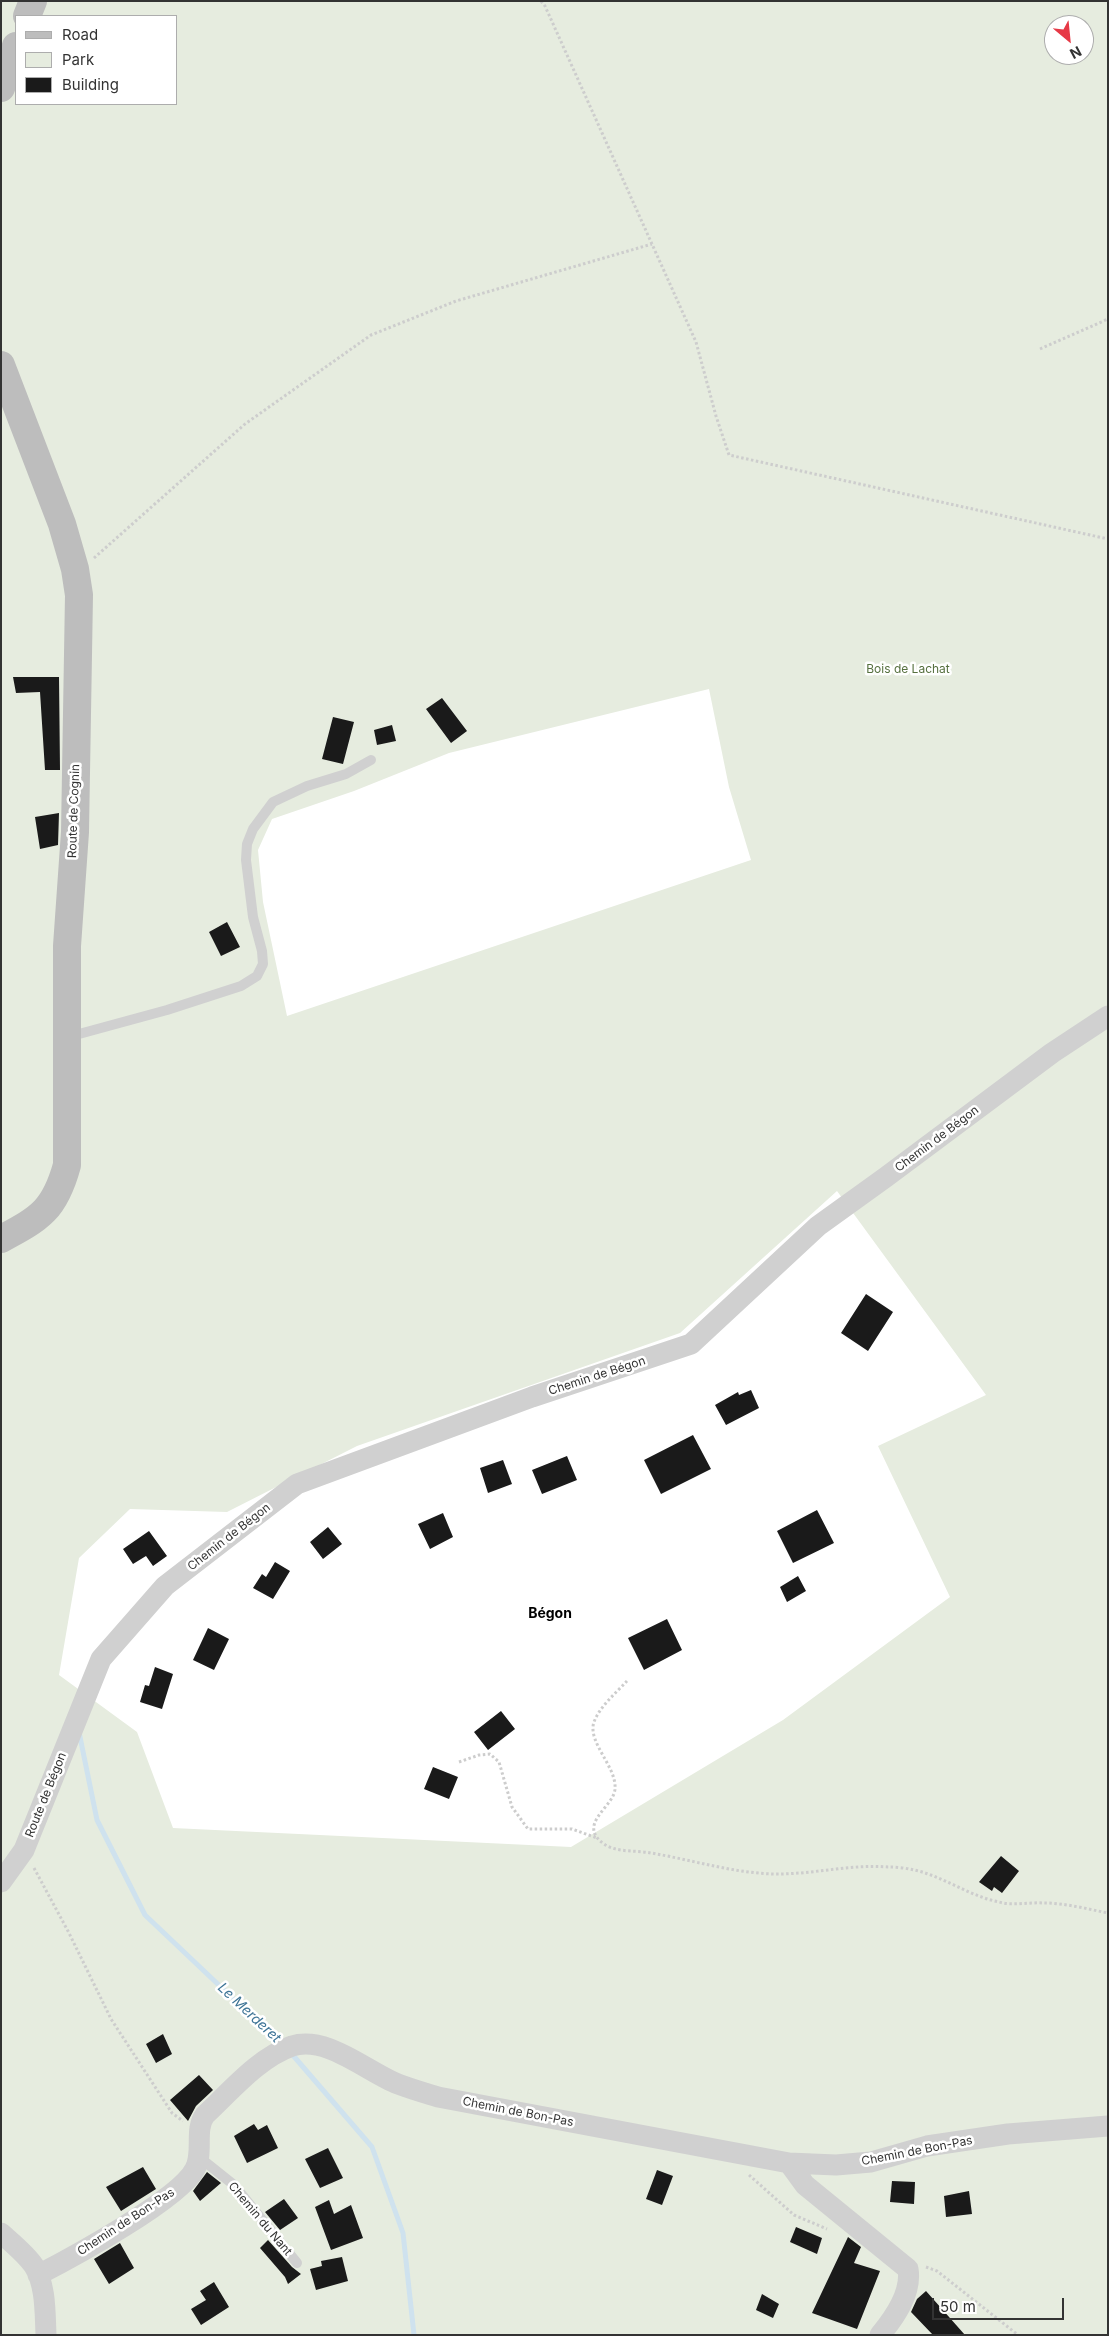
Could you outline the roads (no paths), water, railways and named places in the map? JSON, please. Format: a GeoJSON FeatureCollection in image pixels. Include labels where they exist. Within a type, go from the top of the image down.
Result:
{"type":"FeatureCollection","features":[{"type":"Feature","properties":{"kind":"main road"},"geometry":{"type":"LineString","coordinates":[[27,15],[33,1]]}},
{"type":"Feature","properties":{"kind":"main road"},"geometry":{"type":"LineString","coordinates":[[1,88],[15,49]]}},
{"type":"Feature","properties":{"kind":"main road","name":"Route de Cognin"},"geometry":{"type":"LineString","coordinates":[[1,365],[62,524],[75,569],[79,626],[75,832],[67,946],[67,1165],[60,1190],[46,1211],[21,1229],[1,1239]]}},
{"type":"Feature","properties":{"kind":"street","name":"Chemin de Bégon"},"geometry":{"type":"LineString","coordinates":[[83,1703],[101,1658],[165,1586],[297,1484],[532,1397],[691,1344],[818,1226],[886,1178],[1052,1053],[1108,1016]]}},
{"type":"Feature","properties":{"kind":"street","name":"Route de Bégon"},"geometry":{"type":"LineString","coordinates":[[1,1882],[24,1850],[83,1703]]}},
{"type":"Feature","properties":{"kind":"street","name":"Chemin de Bon-Pas"},"geometry":{"type":"LineString","coordinates":[[38,2275],[74,2257],[169,2196],[186,2182],[195,2170],[199,2157],[200,2123],[205,2115],[250,2073],[287,2048],[306,2044],[333,2050],[397,2084],[438,2097],[789,2164],[836,2165],[871,2162],[928,2146],[1008,2134],[1108,2126]]}},
{"type":"Feature","properties":{"kind":"street"},"geometry":{"type":"LineString","coordinates":[[789,2164],[805,2185],[908,2269],[910,2280],[908,2289],[890,2322],[880,2335]]}},
{"type":"Feature","properties":{"kind":"street"},"geometry":{"type":"LineString","coordinates":[[1,2233],[34,2266],[38,2275],[43,2295],[46,2335]]}},
{"type":"Feature","properties":{"kind":"lane"},"geometry":{"type":"LineString","coordinates":[[67,1038],[167,1010],[232,989],[257,976],[263,964],[262,951],[253,918],[246,860],[247,844],[253,828],[273,802],[307,786],[346,774],[370,760]]}},
{"type":"Feature","properties":{"kind":"lane","name":"Chemin du Nant"},"geometry":{"type":"LineString","coordinates":[[199,2157],[234,2185],[297,2263]]}},
{"type":"Feature","properties":{"kind":"waterway","name":"Le Merderet"},"geometry":{"type":"LineString","coordinates":[[79,1732],[97,1820],[145,1915],[281,2044]]}},
{"type":"Feature","properties":{"kind":"waterway","name":"Le Merderet"},"geometry":{"type":"LineString","coordinates":[[291,2053],[372,2147],[403,2233],[414,2335]]}},
{"type":"Feature","properties":{"kind":"district","name":"Bégon"},"geometry":{"type":"Point","coordinates":[550,1614]}},
{"type":"Feature","properties":{"kind":"park label","name":"Bois de Lachat"},"geometry":{"type":"Point","coordinates":[908,669]}}]}
